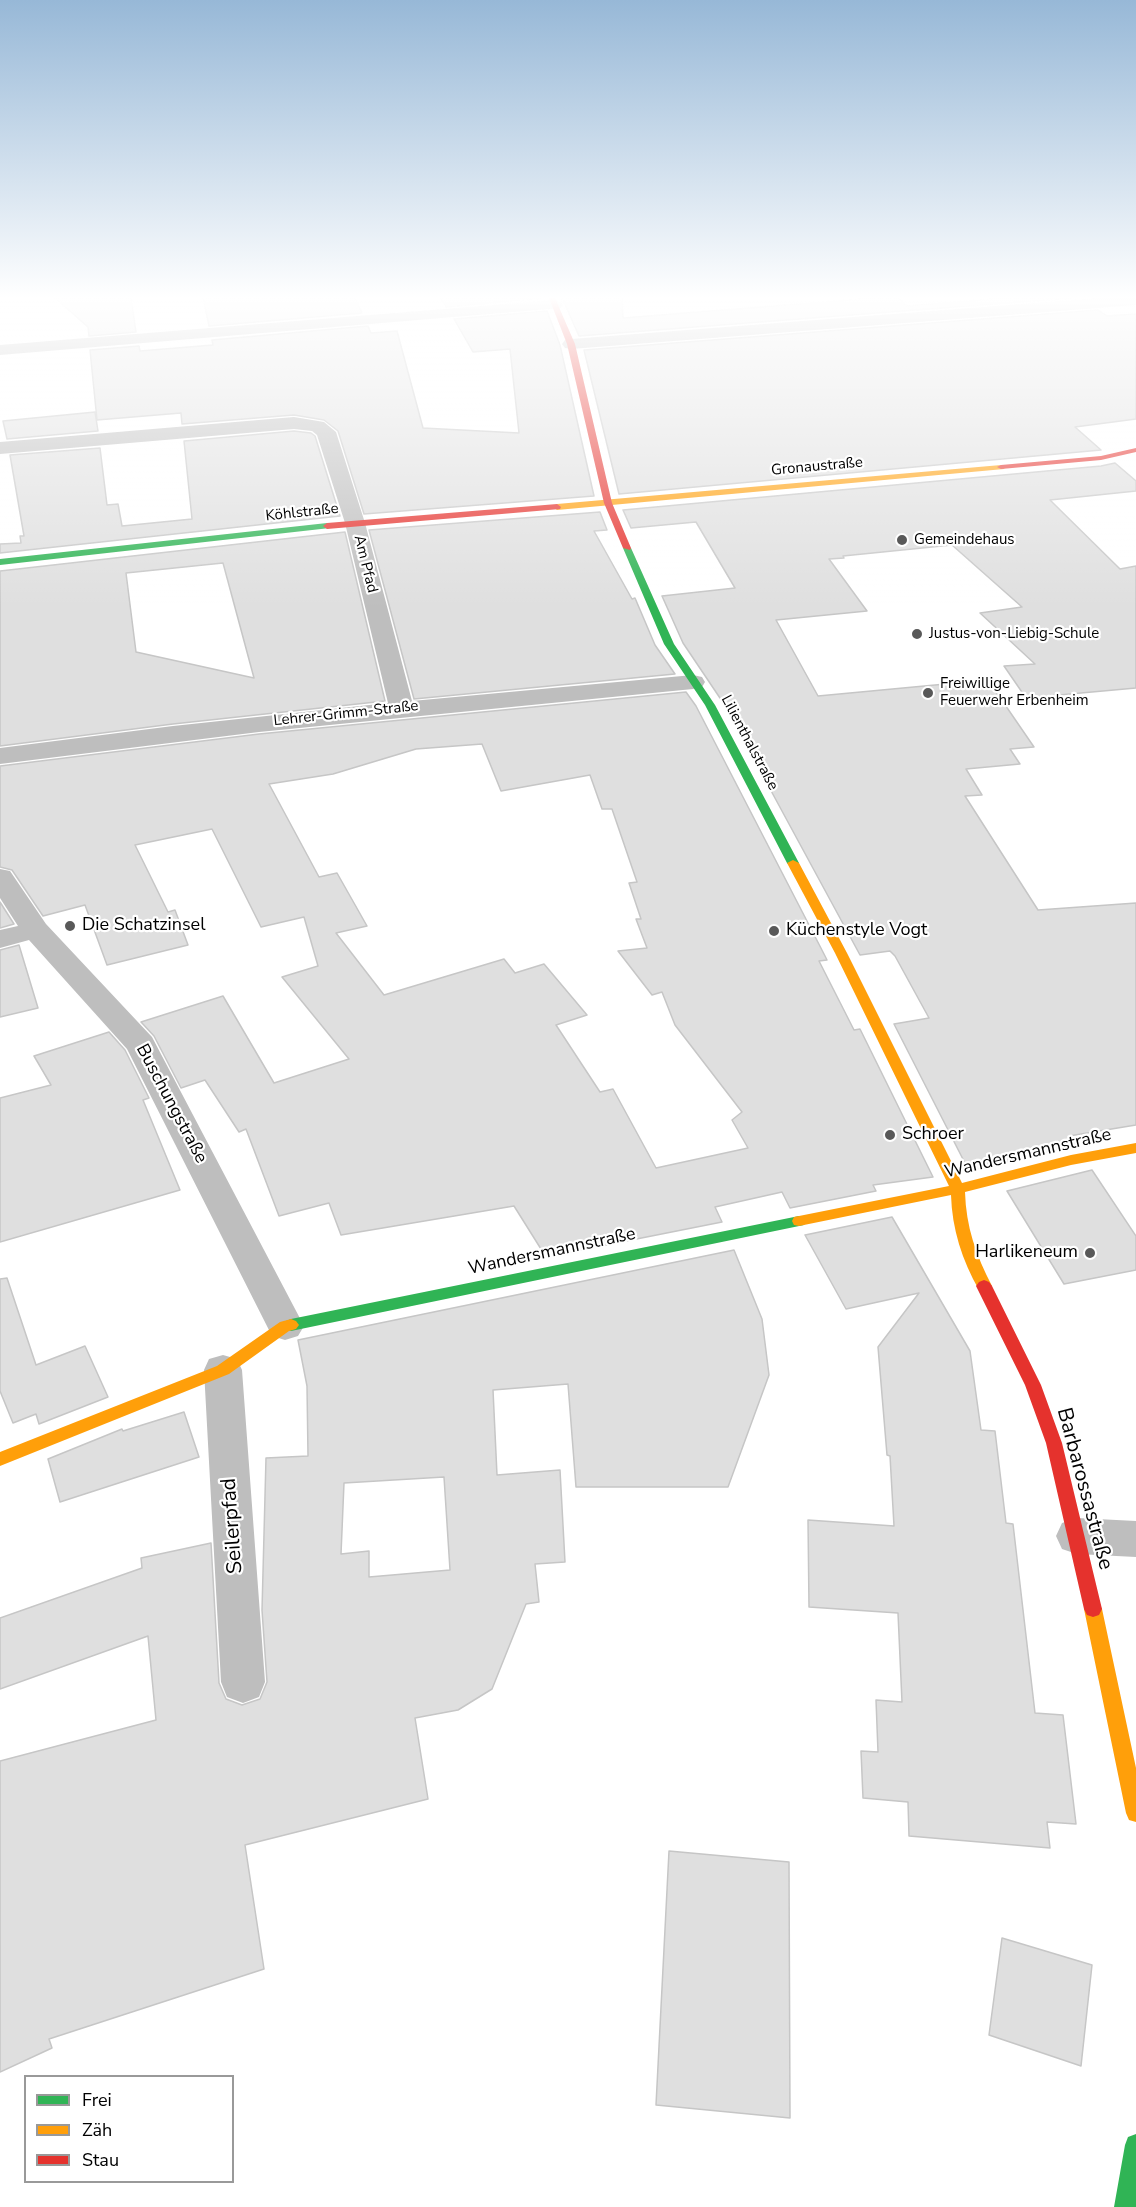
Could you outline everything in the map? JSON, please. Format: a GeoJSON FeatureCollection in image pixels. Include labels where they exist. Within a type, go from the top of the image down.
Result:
{"type":"FeatureCollection","features":[{"type":"Feature","properties":{"kind":"street","name":"Lilienthalstraße"},"geometry":{"type":"LineString","coordinates":[[584,401],[608,503],[669,644],[710,705],[842,952],[958,1189]]}},
{"type":"Feature","properties":{"kind":"street","name":"Am Pfad"},"geometry":{"type":"LineString","coordinates":[[0,448],[294,423],[316,426],[327,432],[355,523],[402,708]]}},
{"type":"Feature","properties":{"kind":"street","name":"Gronaustraße"},"geometry":{"type":"LineString","coordinates":[[608,503],[1101,458],[1136,450]]}},
{"type":"Feature","properties":{"kind":"street","name":"Köhlstraße"},"geometry":{"type":"LineString","coordinates":[[0,562],[355,523],[608,503]]}},
{"type":"Feature","properties":{"kind":"street","name":"Lehrer-Grimm-Straße"},"geometry":{"type":"LineString","coordinates":[[0,756],[102,742],[402,708],[693,682]]}},
{"type":"Feature","properties":{"kind":"street","name":"Buschungstraße"},"geometry":{"type":"LineString","coordinates":[[0,877],[36,930],[141,1044],[285,1326]]}},
{"type":"Feature","properties":{"kind":"street"},"geometry":{"type":"LineString","coordinates":[[0,939],[36,930]]}},
{"type":"Feature","properties":{"kind":"street","name":"Wandersmannstraße"},"geometry":{"type":"LineString","coordinates":[[0,1459],[223,1370],[285,1326],[958,1189],[1071,1160],[1136,1148]]}},
{"type":"Feature","properties":{"kind":"street","name":"Barbarossastraße"},"geometry":{"type":"LineString","coordinates":[[958,1189],[958,1220],[969,1255],[1033,1385],[1054,1443],[1077,1536],[1136,1813]]}},
{"type":"Feature","properties":{"kind":"street","name":"Seilerpfad"},"geometry":{"type":"LineString","coordinates":[[223,1370],[243,1682]]}},
{"type":"Feature","properties":{"kind":"street"},"geometry":{"type":"LineString","coordinates":[[1077,1536],[1136,1539]]}},
{"type":"Feature","properties":{"kind":"street"},"geometry":{"type":"LineString","coordinates":[[1125,2207],[1136,2145]]}},
{"type":"Feature","properties":{"kind":"building"},"geometry":{"type":"Polygon","coordinates":[[[95,401],[416,401],[423,428],[519,433],[516,401],[573,401],[594,496],[364,514],[338,431],[324,420],[294,415],[182,424],[181,413],[97,420],[95,401]]]}},
{"type":"Feature","properties":{"kind":"building"},"geometry":{"type":"Polygon","coordinates":[[[596,401],[1136,401],[1136,419],[1075,427],[1101,450],[619,494],[596,401]]]}},
{"type":"Feature","properties":{"kind":"building"},"geometry":{"type":"Polygon","coordinates":[[[95,412],[98,431],[7,439],[3,421],[95,412]]]}},
{"type":"Feature","properties":{"kind":"building"},"geometry":{"type":"Polygon","coordinates":[[[294,431],[311,433],[315,436],[340,516],[0,553],[0,544],[21,543],[20,536],[24,536],[10,455],[100,448],[107,505],[118,504],[122,526],[192,519],[184,441],[294,431]]]}},
{"type":"Feature","properties":{"kind":"building"},"geometry":{"type":"Polygon","coordinates":[[[1115,463],[1136,481],[1136,491],[1050,500],[1120,569],[1136,566],[1136,688],[1026,698],[1004,666],[1035,664],[980,613],[1022,607],[952,545],[829,559],[867,611],[776,620],[818,696],[988,680],[1034,747],[1010,749],[1020,764],[966,769],[982,795],[965,796],[1038,910],[1136,903],[1136,1125],[1069,1136],[1075,1145],[969,1171],[894,1024],[929,1018],[895,956],[890,951],[860,955],[724,704],[683,643],[662,596],[735,588],[696,522],[631,528],[623,510],[1115,463]]]}},
{"type":"Feature","properties":{"kind":"building"},"geometry":{"type":"Polygon","coordinates":[[[600,512],[607,530],[594,531],[632,599],[635,598],[655,645],[675,674],[414,699],[369,530],[600,512]]]}},
{"type":"Feature","properties":{"kind":"building"},"geometry":{"type":"Polygon","coordinates":[[[345,532],[385,701],[0,746],[0,571],[345,532]],[[223,563],[126,573],[136,652],[254,678],[223,563]]]}},
{"type":"Feature","properties":{"kind":"building"},"geometry":{"type":"Polygon","coordinates":[[[686,692],[696,706],[824,954],[827,960],[819,961],[854,1030],[860,1029],[933,1177],[873,1185],[876,1191],[790,1208],[782,1192],[715,1207],[722,1222],[546,1257],[514,1206],[341,1235],[329,1203],[279,1216],[246,1129],[239,1132],[205,1080],[181,1088],[154,1036],[141,1022],[223,996],[274,1083],[349,1059],[282,977],[318,966],[304,917],[261,927],[212,829],[135,845],[168,912],[175,910],[188,945],[107,965],[85,905],[43,916],[12,870],[0,867],[0,766],[259,734],[686,692]],[[482,744],[416,749],[333,774],[269,784],[319,877],[337,873],[367,926],[336,933],[384,995],[504,959],[515,973],[544,964],[587,1015],[556,1025],[600,1092],[613,1089],[656,1168],[748,1148],[732,1120],[742,1112],[675,1025],[662,992],[652,995],[618,951],[647,948],[636,919],[641,919],[629,883],[637,882],[612,809],[602,809],[590,775],[501,791],[482,744]]]}},
{"type":"Feature","properties":{"kind":"building"},"geometry":{"type":"Polygon","coordinates":[[[0,902],[14,924],[0,928],[0,902]]]}},
{"type":"Feature","properties":{"kind":"building"},"geometry":{"type":"Polygon","coordinates":[[[19,945],[38,1008],[0,1017],[0,950],[19,945]]]}},
{"type":"Feature","properties":{"kind":"building"},"geometry":{"type":"Polygon","coordinates":[[[109,1032],[125,1050],[149,1098],[143,1100],[180,1190],[0,1242],[0,1098],[51,1085],[34,1056],[109,1032]]]}},
{"type":"Feature","properties":{"kind":"building","name":"Harlikeneum"},"geometry":{"type":"Polygon","coordinates":[[[1092,1170],[1136,1236],[1136,1270],[1064,1284],[1007,1191],[1092,1170]]]}},
{"type":"Feature","properties":{"kind":"building"},"geometry":{"type":"Polygon","coordinates":[[[892,1217],[970,1351],[981,1430],[995,1431],[1006,1523],[1013,1524],[1035,1713],[1063,1715],[1076,1824],[1047,1822],[1050,1848],[909,1836],[908,1802],[863,1798],[861,1751],[878,1752],[876,1700],[902,1702],[898,1613],[809,1607],[808,1520],[894,1526],[890,1456],[887,1455],[878,1347],[919,1293],[846,1309],[805,1235],[892,1217]]]}},
{"type":"Feature","properties":{"kind":"building"},"geometry":{"type":"Polygon","coordinates":[[[734,1250],[762,1319],[769,1375],[728,1487],[576,1487],[568,1384],[493,1390],[497,1475],[560,1470],[565,1562],[535,1564],[539,1602],[526,1604],[492,1689],[458,1710],[415,1718],[428,1799],[245,1845],[264,1969],[49,2039],[52,2048],[0,2072],[0,1761],[156,1720],[148,1636],[0,1689],[0,1618],[142,1568],[141,1558],[211,1543],[219,1683],[226,1699],[242,1705],[260,1699],[267,1682],[262,1610],[266,1458],[308,1456],[307,1386],[298,1340],[734,1250]],[[444,1477],[344,1483],[341,1554],[369,1551],[369,1577],[450,1570],[444,1477]]]}},
{"type":"Feature","properties":{"kind":"building"},"geometry":{"type":"Polygon","coordinates":[[[7,1278],[36,1365],[85,1346],[108,1397],[39,1424],[36,1414],[13,1423],[0,1391],[0,1279],[7,1278]]]}},
{"type":"Feature","properties":{"kind":"building"},"geometry":{"type":"Polygon","coordinates":[[[184,1412],[199,1457],[60,1502],[48,1459],[122,1429],[123,1431],[184,1412]]]}},
{"type":"Feature","properties":{"kind":"building"},"geometry":{"type":"Polygon","coordinates":[[[669,1851],[789,1862],[790,2118],[656,2105],[669,1851]]]}},
{"type":"Feature","properties":{"kind":"building"},"geometry":{"type":"Polygon","coordinates":[[[1002,1938],[1092,1965],[1081,2066],[989,2035],[1002,1938]]]}},
{"type":"Feature","properties":{"kind":"traffic: fast"},"geometry":{"type":"LineString","coordinates":[[0,562],[327,526]]}},
{"type":"Feature","properties":{"kind":"traffic: fast"},"geometry":{"type":"LineString","coordinates":[[627,548],[669,644],[710,705],[793,863]]}},
{"type":"Feature","properties":{"kind":"traffic: fast"},"geometry":{"type":"LineString","coordinates":[[291,1325],[799,1221]]}},
{"type":"Feature","properties":{"kind":"traffic: fast"},"geometry":{"type":"LineString","coordinates":[[1125,2207],[1136,2145]]}},
{"type":"Feature","properties":{"kind":"traffic: slow"},"geometry":{"type":"LineString","coordinates":[[557,507],[1001,467]]}},
{"type":"Feature","properties":{"kind":"traffic: slow"},"geometry":{"type":"LineString","coordinates":[[793,863],[841,953],[958,1189],[961,1228],[972,1261],[984,1286]]}},
{"type":"Feature","properties":{"kind":"traffic: slow"},"geometry":{"type":"LineString","coordinates":[[799,1221],[958,1189],[1071,1160],[1136,1148]]}},
{"type":"Feature","properties":{"kind":"traffic: slow"},"geometry":{"type":"LineString","coordinates":[[0,1459],[223,1370],[285,1326],[291,1325]]}},
{"type":"Feature","properties":{"kind":"traffic: slow"},"geometry":{"type":"LineString","coordinates":[[1093,1609],[1136,1813]]}},
{"type":"Feature","properties":{"kind":"traffic: jam"},"geometry":{"type":"LineString","coordinates":[[584,401],[608,503],[627,548]]}},
{"type":"Feature","properties":{"kind":"traffic: jam"},"geometry":{"type":"LineString","coordinates":[[1001,467],[1101,458],[1136,450]]}},
{"type":"Feature","properties":{"kind":"traffic: jam"},"geometry":{"type":"LineString","coordinates":[[327,526],[557,507]]}},
{"type":"Feature","properties":{"kind":"traffic: jam"},"geometry":{"type":"LineString","coordinates":[[984,1286],[1033,1385],[1054,1443],[1093,1609]]}},
{"type":"Feature","properties":{"kind":"place","name":"Gemeindehaus"},"geometry":{"type":"Point","coordinates":[902,540]}},
{"type":"Feature","properties":{"kind":"place","name":"Justus-von-Liebig-Schule"},"geometry":{"type":"Point","coordinates":[917,634]}},
{"type":"Feature","properties":{"kind":"place","name":"Freiwillige Feuerwehr Erbenheim"},"geometry":{"type":"Point","coordinates":[928,693]}},
{"type":"Feature","properties":{"kind":"place","name":"Die Schatzinsel"},"geometry":{"type":"Point","coordinates":[70,926]}},
{"type":"Feature","properties":{"kind":"place","name":"Küchenstyle Vogt"},"geometry":{"type":"Point","coordinates":[774,931]}},
{"type":"Feature","properties":{"kind":"place","name":"Schroer"},"geometry":{"type":"Point","coordinates":[890,1135]}},
{"type":"Feature","properties":{"kind":"place","name":"Harlikeneum"},"geometry":{"type":"Point","coordinates":[1090,1253]}}]}
